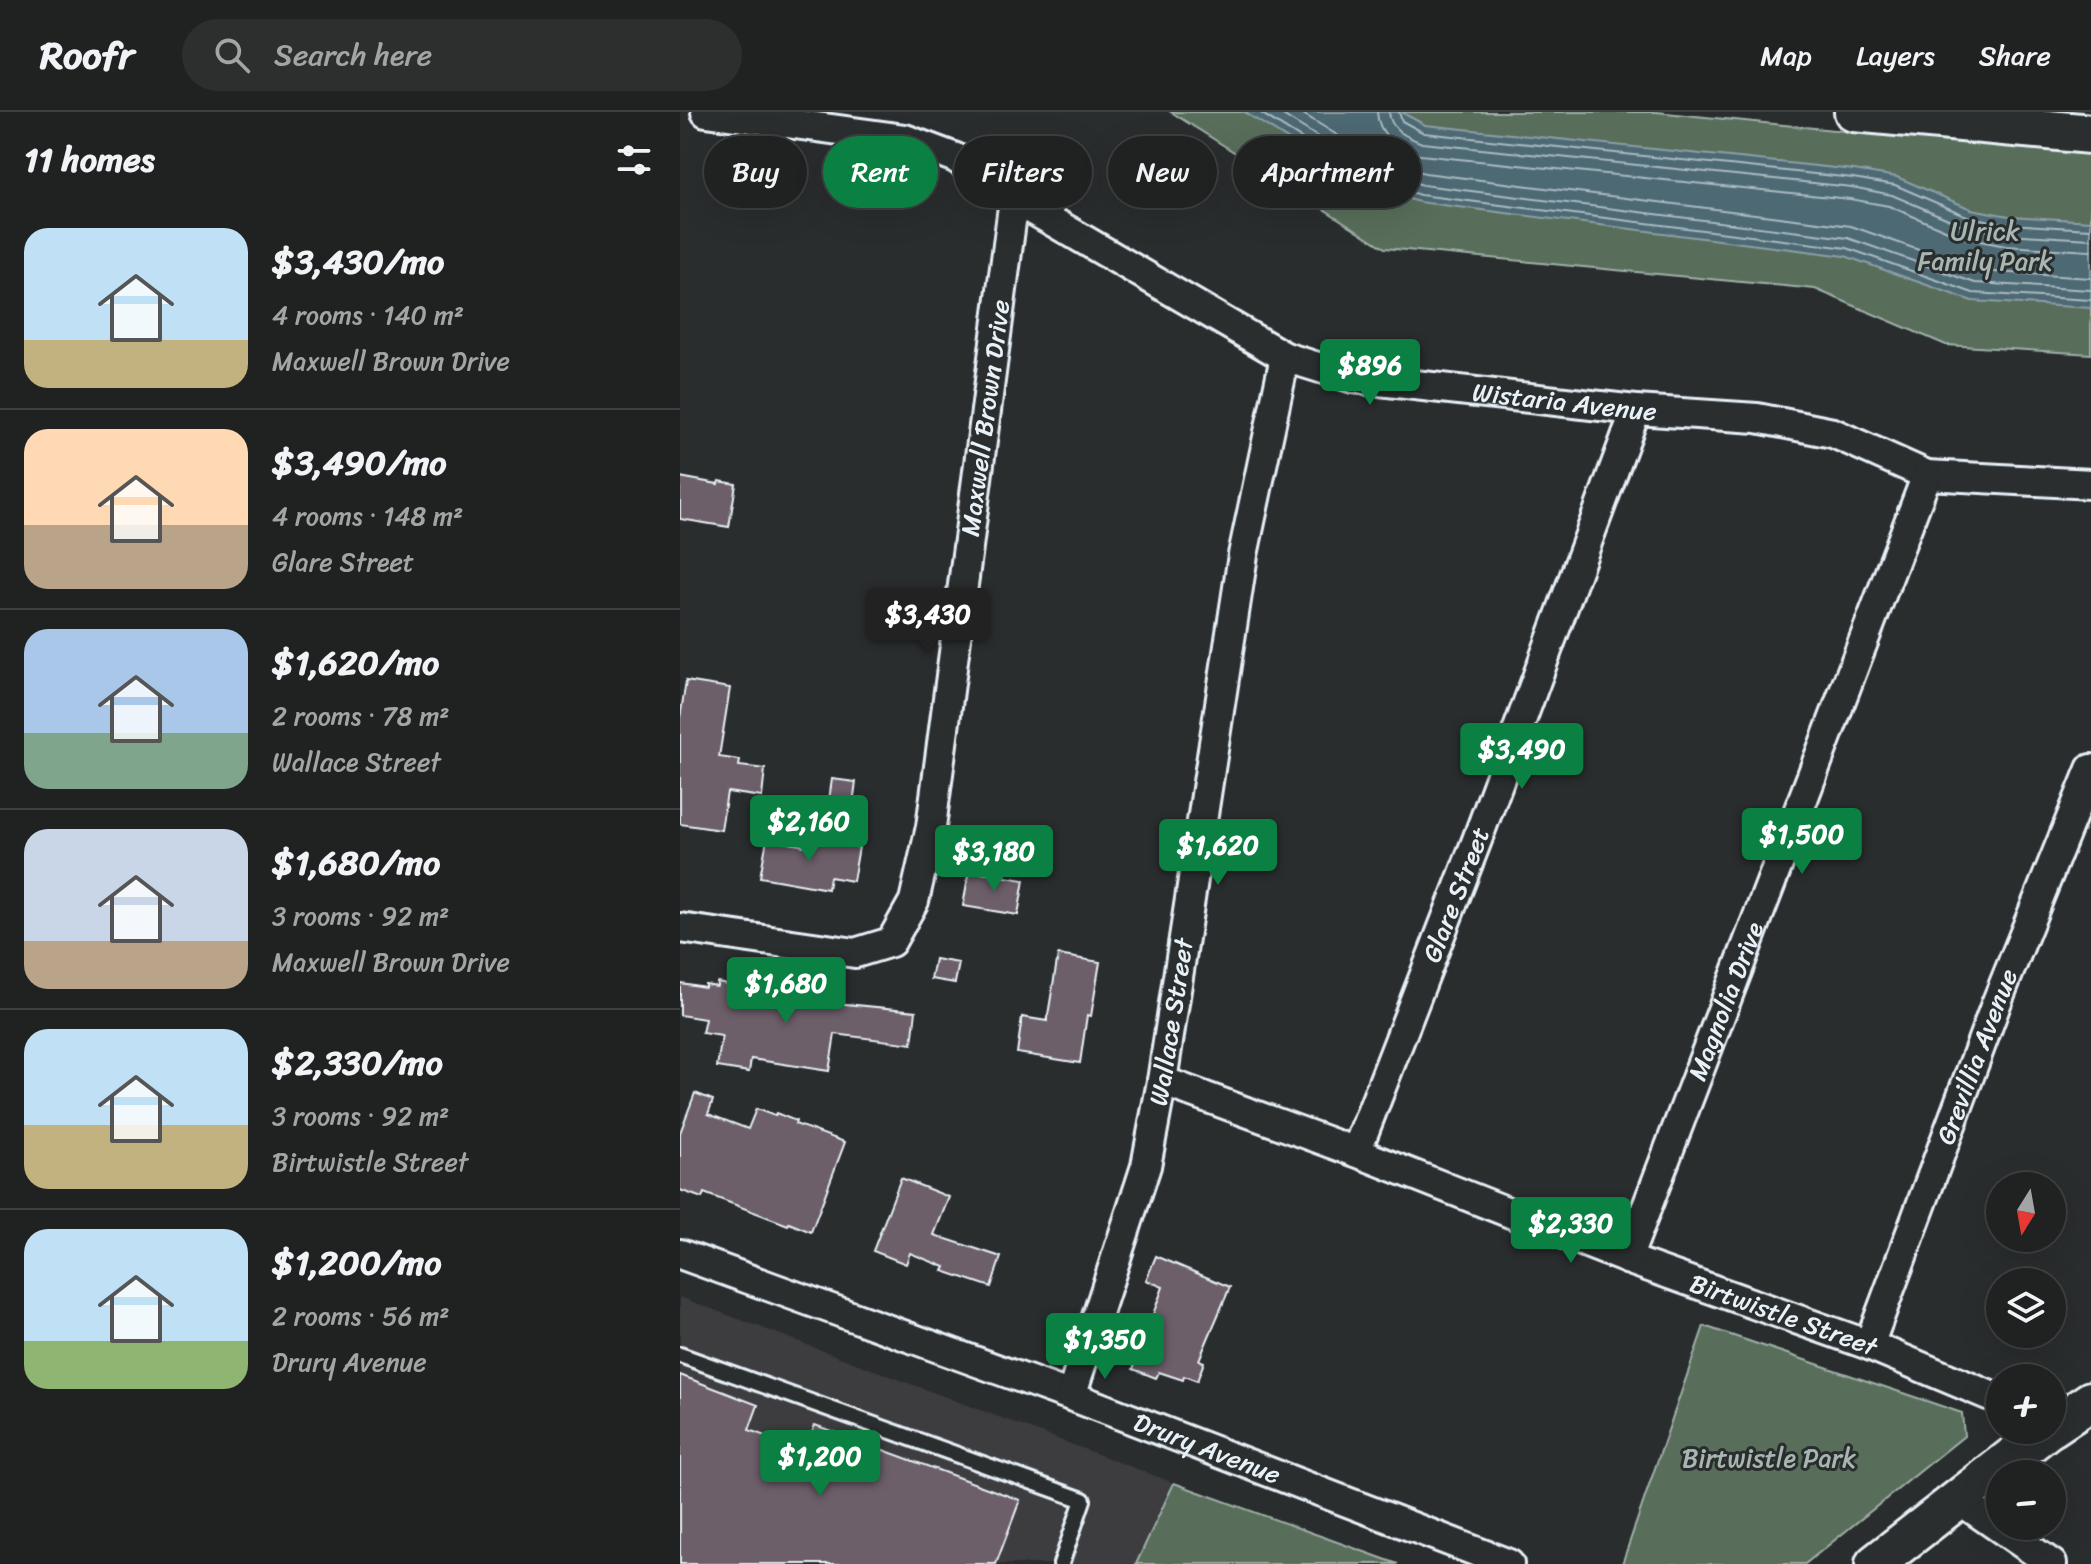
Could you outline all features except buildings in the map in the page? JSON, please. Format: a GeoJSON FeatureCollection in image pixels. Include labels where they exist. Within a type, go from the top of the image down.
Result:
{"type":"FeatureCollection","features":[{"type":"Feature","properties":{"kind":"main road"},"geometry":{"type":"LineString","coordinates":[[1854,112],[2091,134]]}},
{"type":"Feature","properties":{"kind":"main road"},"geometry":{"type":"LineString","coordinates":[[2066,1417],[2091,1401]]}},
{"type":"Feature","properties":{"kind":"main road"},"geometry":{"type":"LineString","coordinates":[[1875,1564],[2029,1444]]}},
{"type":"Feature","properties":{"kind":"street","name":"Wistaria Avenue"},"geometry":{"type":"LineString","coordinates":[[706,112],[905,139],[954,157]]}},
{"type":"Feature","properties":{"kind":"street","name":"Maxwell Brown Drive"},"geometry":{"type":"LineString","coordinates":[[680,928],[855,953],[891,942],[914,901],[931,827],[1013,208]]}},
{"type":"Feature","properties":{"kind":"street","name":"Wistaria Avenue"},"geometry":{"type":"LineString","coordinates":[[1029,208],[1285,357],[1353,378],[1636,410],[1757,418],[1833,433],[1927,475],[2091,484]]}},
{"type":"Feature","properties":{"kind":"street","name":"Wallace Street"},"geometry":{"type":"LineString","coordinates":[[1071,1396],[1146,1166],[1162,1081],[1243,555],[1285,357]]}},
{"type":"Feature","properties":{"kind":"street","name":"Glare Street"},"geometry":{"type":"LineString","coordinates":[[1356,1152],[1477,840],[1636,410]]}},
{"type":"Feature","properties":{"kind":"street","name":"Magnolia Drive"},"geometry":{"type":"LineString","coordinates":[[1627,1259],[1927,475]]}},
{"type":"Feature","properties":{"kind":"street","name":"Grevillia Avenue"},"geometry":{"type":"LineString","coordinates":[[1869,1345],[1996,1004],[2091,769]]}},
{"type":"Feature","properties":{"kind":"street","name":"Birtwistle Street"},"geometry":{"type":"LineString","coordinates":[[1162,1081],[1356,1152],[1627,1259],[1869,1345],[1986,1394]]}},
{"type":"Feature","properties":{"kind":"street","name":"Drury Avenue"},"geometry":{"type":"LineString","coordinates":[[680,1254],[1071,1396],[1509,1564]]}},
{"type":"Feature","properties":{"kind":"street"},"geometry":{"type":"LineString","coordinates":[[1958,1499],[2052,1564]]}},
{"type":"Feature","properties":{"kind":"lane"},"geometry":{"type":"LineString","coordinates":[[680,1355],[1083,1500],[1061,1564]]}},
{"type":"Feature","properties":{"kind":"shaded area"},"geometry":{"type":"Polygon","coordinates":[[[680,1297],[1174,1483],[1136,1564],[680,1564],[680,1297]]]}},
{"type":"Feature","properties":{"kind":"green space","name":"Ulrick Family Park"},"geometry":{"type":"Polygon","coordinates":[[[1171,112],[1656,112],[2091,152],[2091,354],[1946,345],[1815,289],[1385,248],[1322,208],[1421,208],[1421,136],[1233,136],[1233,151],[1217,141],[1217,136],[1209,136],[1171,112]]]}},
{"type":"Feature","properties":{"kind":"green space","name":"Birtwistle Park"},"geometry":{"type":"Polygon","coordinates":[[[1704,1326],[1962,1413],[1964,1436],[1805,1564],[1622,1564],[1704,1326]]]}},
{"type":"Feature","properties":{"kind":"green space"},"geometry":{"type":"Polygon","coordinates":[[[1174,1483],[1398,1564],[1136,1564],[1174,1483]]]}},
{"type":"Feature","properties":{"kind":"water"},"geometry":{"type":"Polygon","coordinates":[[[1244,112],[1401,112],[1425,125],[1897,177],[1971,209],[2009,216],[2091,221],[2091,308],[1972,301],[1845,256],[1421,202],[1421,136],[1283,136],[1244,112]]]}}]}
